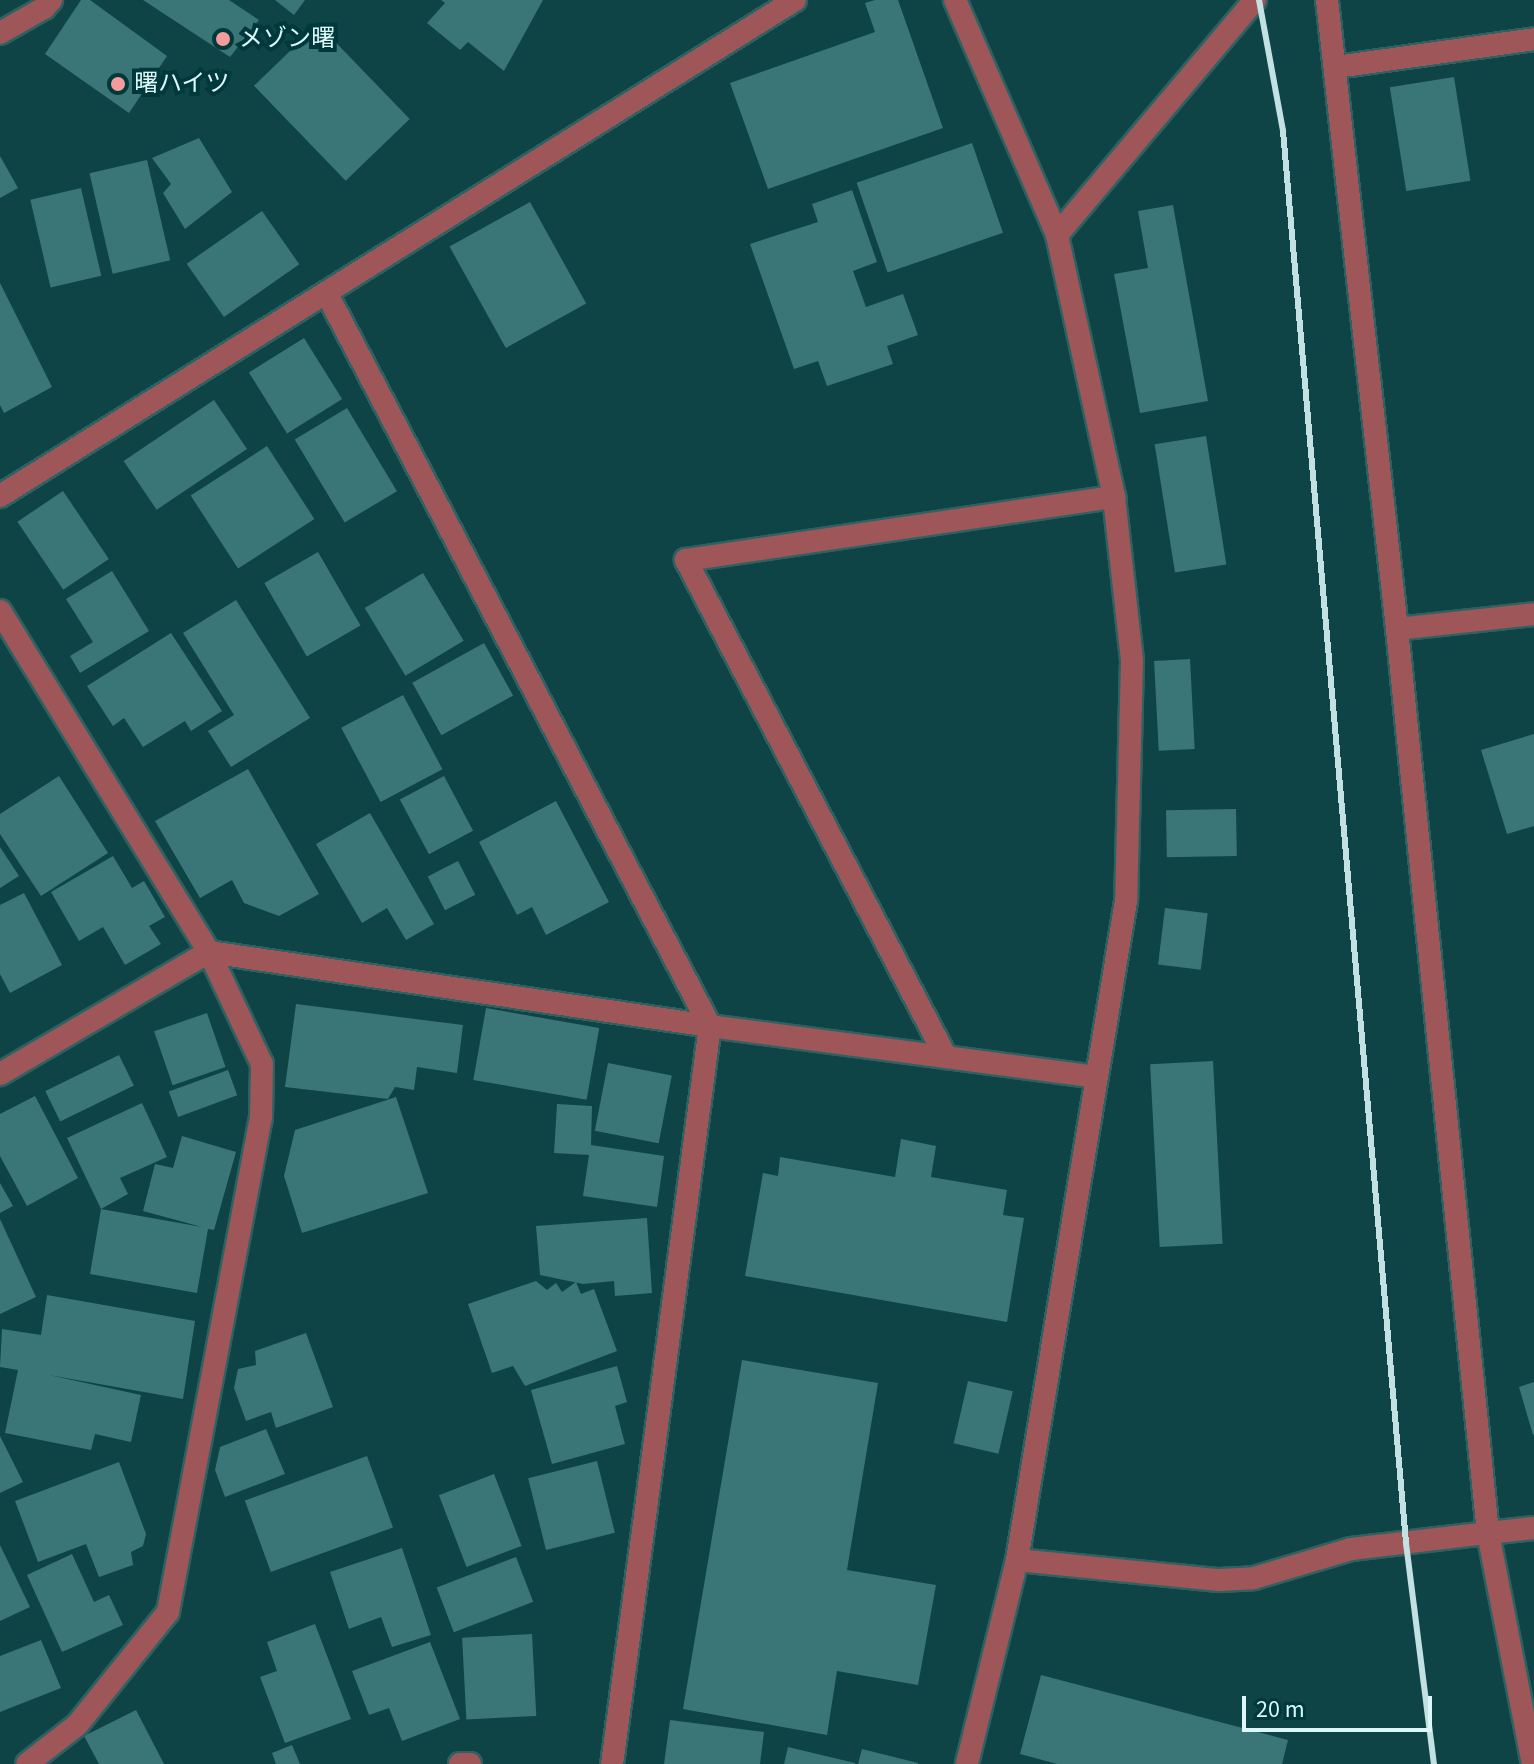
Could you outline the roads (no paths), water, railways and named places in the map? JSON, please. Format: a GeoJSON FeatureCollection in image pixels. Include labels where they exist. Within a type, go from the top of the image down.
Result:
{"type":"FeatureCollection","features":[{"type":"Feature","properties":{"kind":"street"},"geometry":{"type":"LineString","coordinates":[[0,33],[44,8],[51,0]]}},
{"type":"Feature","properties":{"kind":"street"},"geometry":{"type":"LineString","coordinates":[[0,496],[795,0]]}},
{"type":"Feature","properties":{"kind":"street"},"geometry":{"type":"LineString","coordinates":[[955,0],[1057,235],[1114,497],[1132,661],[1126,885],[1017,1560],[967,1764]]}},
{"type":"Feature","properties":{"kind":"street"},"geometry":{"type":"LineString","coordinates":[[1057,235],[1255,0]]}},
{"type":"Feature","properties":{"kind":"street"},"geometry":{"type":"LineString","coordinates":[[1327,0],[1397,629],[1488,1533],[1533,1764]]}},
{"type":"Feature","properties":{"kind":"street"},"geometry":{"type":"LineString","coordinates":[[1336,67],[1534,39]]}},
{"type":"Feature","properties":{"kind":"street"},"geometry":{"type":"LineString","coordinates":[[327,294],[710,1026],[612,1764]]}},
{"type":"Feature","properties":{"kind":"street"},"geometry":{"type":"LineString","coordinates":[[946,1057],[686,560],[1114,497]]}},
{"type":"Feature","properties":{"kind":"street"},"geometry":{"type":"LineString","coordinates":[[0,611],[209,952],[262,1064],[261,1117],[168,1612],[77,1725],[27,1764]]}},
{"type":"Feature","properties":{"kind":"street"},"geometry":{"type":"LineString","coordinates":[[1397,629],[1534,614]]}},
{"type":"Feature","properties":{"kind":"street"},"geometry":{"type":"LineString","coordinates":[[0,1074],[209,952],[710,1026],[1097,1077]]}},
{"type":"Feature","properties":{"kind":"street"},"geometry":{"type":"LineString","coordinates":[[1017,1560],[1219,1580],[1254,1578],[1351,1549],[1534,1528]]}},
{"type":"Feature","properties":{"kind":"street"},"geometry":{"type":"LineString","coordinates":[[460,1764],[470,1764]]}},
{"type":"Feature","properties":{"kind":"railway"},"geometry":{"type":"LineString","coordinates":[[1259,0],[1283,131],[1406,1543],[1434,1764]]}},
{"type":"Feature","properties":{"kind":"place","name":"メゾン曙"},"geometry":{"type":"Point","coordinates":[223,39]}},
{"type":"Feature","properties":{"kind":"place","name":"曙ハイツ"},"geometry":{"type":"Point","coordinates":[118,84]}}]}
